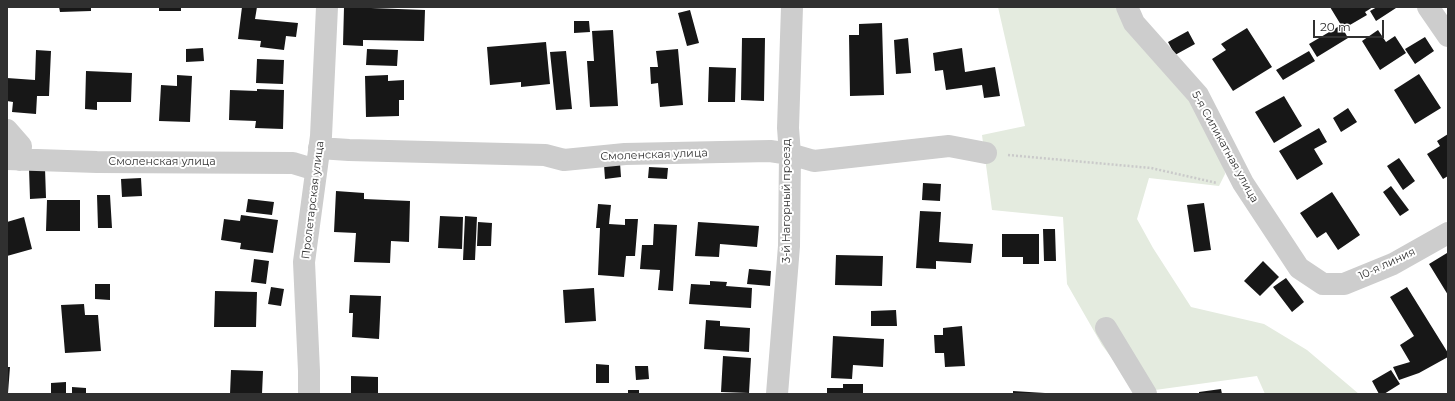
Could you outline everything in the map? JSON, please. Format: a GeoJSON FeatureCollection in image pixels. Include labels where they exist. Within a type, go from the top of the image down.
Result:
{"type":"FeatureCollection","features":[{"type":"Feature","properties":{"kind":"street","name":"Пролетарская улица"},"geometry":{"type":"LineString","coordinates":[[309,394],[304,262],[319,148],[327,7]]}},
{"type":"Feature","properties":{"kind":"street","name":"3-й Нагорный проезд"},"geometry":{"type":"LineString","coordinates":[[777,394],[789,246],[790,154],[788,128],[792,7]]}},
{"type":"Feature","properties":{"kind":"street","name":"5-я Силикатная улица"},"geometry":{"type":"LineString","coordinates":[[1127,7],[1134,23],[1198,95],[1243,183],[1299,268],[1324,284]]}},
{"type":"Feature","properties":{"kind":"street"},"geometry":{"type":"LineString","coordinates":[[1428,7],[1448,36]]}},
{"type":"Feature","properties":{"kind":"street"},"geometry":{"type":"LineString","coordinates":[[7,130],[21,146],[13,159]]}},
{"type":"Feature","properties":{"kind":"street","name":"Смоленская улица"},"geometry":{"type":"LineString","coordinates":[[319,148],[545,155],[564,160],[625,154],[770,151],[790,154],[814,162],[949,146],[986,152]]}},
{"type":"Feature","properties":{"kind":"street","name":"Смоленская улица"},"geometry":{"type":"LineString","coordinates":[[13,159],[105,162],[293,163],[316,170]]}},
{"type":"Feature","properties":{"kind":"street","name":"10-я линия"},"geometry":{"type":"LineString","coordinates":[[1324,284],[1344,284],[1393,264],[1448,233]]}},
{"type":"Feature","properties":{"kind":"street"},"geometry":{"type":"LineString","coordinates":[[1106,328],[1146,394]]}},
{"type":"Feature","properties":{"kind":"path"},"geometry":{"type":"LineString","coordinates":[[986,152],[1151,168],[1227,185],[1243,183]]}},
{"type":"Feature","properties":{"kind":"shaded area"},"geometry":{"type":"Polygon","coordinates":[[[998,7],[1135,7],[1224,163],[1225,174],[1219,186],[1149,178],[1137,219],[1153,248],[1191,307],[1264,324],[1307,350],[1359,394],[1265,394],[1257,376],[1155,390],[1135,389],[1102,345],[1067,284],[1063,217],[992,210],[982,135],[1025,126],[998,7]]]}},
{"type":"Feature","properties":{"kind":"building"},"geometry":{"type":"Polygon","coordinates":[[[59,7],[91,7],[91,11],[60,12],[59,7]]]}},
{"type":"Feature","properties":{"kind":"building"},"geometry":{"type":"Polygon","coordinates":[[[159,7],[181,7],[181,11],[159,11],[159,7]]]}},
{"type":"Feature","properties":{"kind":"building"},"geometry":{"type":"Polygon","coordinates":[[[242,7],[257,7],[255,19],[298,23],[296,37],[286,36],[284,50],[260,47],[261,41],[238,39],[242,7]]]}},
{"type":"Feature","properties":{"kind":"building"},"geometry":{"type":"Polygon","coordinates":[[[344,7],[425,10],[424,41],[363,40],[363,46],[343,45],[344,7]]]}},
{"type":"Feature","properties":{"kind":"building"},"geometry":{"type":"Polygon","coordinates":[[[1330,7],[1373,7],[1365,12],[1367,15],[1343,29],[1348,38],[1317,57],[1309,44],[1341,25],[1330,7]]]}},
{"type":"Feature","properties":{"kind":"building"},"geometry":{"type":"Polygon","coordinates":[[[1377,7],[1396,8],[1376,21],[1370,11],[1377,7]]]}},
{"type":"Feature","properties":{"kind":"building"},"geometry":{"type":"Polygon","coordinates":[[[690,10],[699,43],[687,46],[678,13],[690,10]]]}},
{"type":"Feature","properties":{"kind":"building"},"geometry":{"type":"Polygon","coordinates":[[[574,21],[589,21],[590,32],[574,33],[574,21]]]}},
{"type":"Feature","properties":{"kind":"building"},"geometry":{"type":"Polygon","coordinates":[[[882,23],[884,95],[850,96],[849,35],[859,35],[859,24],[882,23]]]}},
{"type":"Feature","properties":{"kind":"building"},"geometry":{"type":"Polygon","coordinates":[[[1247,28],[1272,67],[1233,91],[1212,59],[1226,50],[1221,44],[1247,28]]]}},
{"type":"Feature","properties":{"kind":"building"},"geometry":{"type":"Polygon","coordinates":[[[613,30],[618,106],[590,107],[587,61],[594,61],[592,31],[613,30]]]}},
{"type":"Feature","properties":{"kind":"building"},"geometry":{"type":"Polygon","coordinates":[[[1378,30],[1386,42],[1395,36],[1406,53],[1380,70],[1362,41],[1378,30]]]}},
{"type":"Feature","properties":{"kind":"building"},"geometry":{"type":"Polygon","coordinates":[[[1188,31],[1195,44],[1175,55],[1168,42],[1188,31]]]}},
{"type":"Feature","properties":{"kind":"building"},"geometry":{"type":"Polygon","coordinates":[[[1425,37],[1434,51],[1415,64],[1405,49],[1425,37]]]}},
{"type":"Feature","properties":{"kind":"building"},"geometry":{"type":"Polygon","coordinates":[[[742,38],[765,38],[764,101],[741,100],[742,38]]]}},
{"type":"Feature","properties":{"kind":"building"},"geometry":{"type":"Polygon","coordinates":[[[908,38],[911,73],[896,74],[894,40],[908,38]]]}},
{"type":"Feature","properties":{"kind":"building"},"geometry":{"type":"Polygon","coordinates":[[[546,42],[550,84],[521,87],[521,82],[490,85],[487,47],[546,42]]]}},
{"type":"Feature","properties":{"kind":"building"},"geometry":{"type":"Polygon","coordinates":[[[203,48],[204,61],[186,62],[186,49],[203,48]]]}},
{"type":"Feature","properties":{"kind":"building"},"geometry":{"type":"Polygon","coordinates":[[[962,48],[965,72],[995,67],[1000,96],[984,98],[982,85],[946,90],[943,70],[935,71],[933,53],[962,48]]]}},
{"type":"Feature","properties":{"kind":"building"},"geometry":{"type":"Polygon","coordinates":[[[367,49],[398,50],[397,66],[366,65],[367,49]]]}},
{"type":"Feature","properties":{"kind":"building"},"geometry":{"type":"Polygon","coordinates":[[[678,49],[683,105],[660,107],[658,83],[651,84],[650,67],[658,67],[656,51],[678,49]]]}},
{"type":"Feature","properties":{"kind":"building"},"geometry":{"type":"Polygon","coordinates":[[[36,50],[51,51],[49,96],[37,96],[36,114],[12,112],[13,102],[7,101],[7,78],[35,80],[36,50]]]}},
{"type":"Feature","properties":{"kind":"building"},"geometry":{"type":"Polygon","coordinates":[[[566,51],[572,109],[556,110],[550,52],[566,51]]]}},
{"type":"Feature","properties":{"kind":"building"},"geometry":{"type":"Polygon","coordinates":[[[1309,51],[1315,61],[1283,80],[1276,70],[1309,51]]]}},
{"type":"Feature","properties":{"kind":"building"},"geometry":{"type":"Polygon","coordinates":[[[257,59],[284,60],[283,84],[256,83],[257,59]]]}},
{"type":"Feature","properties":{"kind":"building"},"geometry":{"type":"Polygon","coordinates":[[[709,67],[736,68],[735,102],[708,102],[709,67]]]}},
{"type":"Feature","properties":{"kind":"building"},"geometry":{"type":"Polygon","coordinates":[[[86,71],[132,73],[131,102],[97,102],[97,110],[85,109],[86,71]]]}},
{"type":"Feature","properties":{"kind":"building"},"geometry":{"type":"Polygon","coordinates":[[[1419,74],[1441,108],[1415,124],[1394,90],[1419,74]]]}},
{"type":"Feature","properties":{"kind":"building"},"geometry":{"type":"Polygon","coordinates":[[[177,75],[192,76],[190,122],[159,121],[161,85],[177,86],[177,75]]]}},
{"type":"Feature","properties":{"kind":"building"},"geometry":{"type":"Polygon","coordinates":[[[388,75],[388,81],[404,80],[404,100],[399,100],[399,116],[366,117],[365,76],[388,75]]]}},
{"type":"Feature","properties":{"kind":"building"},"geometry":{"type":"Polygon","coordinates":[[[257,89],[284,90],[283,129],[255,128],[256,121],[229,120],[230,90],[257,91],[257,89]]]}},
{"type":"Feature","properties":{"kind":"building"},"geometry":{"type":"Polygon","coordinates":[[[1284,96],[1302,126],[1274,143],[1255,112],[1284,96]]]}},
{"type":"Feature","properties":{"kind":"building"},"geometry":{"type":"Polygon","coordinates":[[[1348,108],[1357,122],[1341,132],[1333,118],[1348,108]]]}},
{"type":"Feature","properties":{"kind":"building"},"geometry":{"type":"Polygon","coordinates":[[[1319,128],[1327,142],[1314,149],[1323,164],[1297,180],[1279,151],[1319,128]]]}},
{"type":"Feature","properties":{"kind":"building"},"geometry":{"type":"Polygon","coordinates":[[[1448,134],[1448,176],[1443,179],[1427,154],[1440,146],[1437,141],[1448,134]]]}},
{"type":"Feature","properties":{"kind":"building"},"geometry":{"type":"Polygon","coordinates":[[[1399,158],[1415,181],[1403,190],[1387,166],[1399,158]]]}},
{"type":"Feature","properties":{"kind":"building"},"geometry":{"type":"Polygon","coordinates":[[[620,163],[621,177],[605,179],[604,165],[620,163]]]}},
{"type":"Feature","properties":{"kind":"building"},"geometry":{"type":"Polygon","coordinates":[[[649,167],[668,168],[667,179],[648,178],[649,167]]]}},
{"type":"Feature","properties":{"kind":"building"},"geometry":{"type":"Polygon","coordinates":[[[29,168],[45,168],[46,198],[30,199],[29,168]]]}},
{"type":"Feature","properties":{"kind":"building"},"geometry":{"type":"Polygon","coordinates":[[[141,178],[142,196],[122,197],[121,179],[141,178]]]}},
{"type":"Feature","properties":{"kind":"building"},"geometry":{"type":"Polygon","coordinates":[[[923,183],[941,184],[940,201],[922,200],[923,183]]]}},
{"type":"Feature","properties":{"kind":"building"},"geometry":{"type":"Polygon","coordinates":[[[1391,186],[1409,210],[1400,216],[1383,192],[1391,186]]]}},
{"type":"Feature","properties":{"kind":"building"},"geometry":{"type":"Polygon","coordinates":[[[336,191],[364,193],[364,199],[410,201],[409,242],[391,241],[390,263],[354,262],[356,233],[334,232],[336,191]]]}},
{"type":"Feature","properties":{"kind":"building"},"geometry":{"type":"Polygon","coordinates":[[[1332,192],[1360,235],[1338,250],[1326,232],[1317,238],[1300,213],[1332,192]]]}},
{"type":"Feature","properties":{"kind":"building"},"geometry":{"type":"Polygon","coordinates":[[[97,195],[110,195],[112,228],[98,228],[97,195]]]}},
{"type":"Feature","properties":{"kind":"building"},"geometry":{"type":"Polygon","coordinates":[[[248,199],[274,202],[272,215],[246,212],[248,199]]]}},
{"type":"Feature","properties":{"kind":"building"},"geometry":{"type":"Polygon","coordinates":[[[47,200],[80,200],[80,231],[46,231],[47,200]]]}},
{"type":"Feature","properties":{"kind":"building"},"geometry":{"type":"Polygon","coordinates":[[[1204,203],[1211,250],[1194,252],[1187,205],[1204,203]]]}},
{"type":"Feature","properties":{"kind":"building"},"geometry":{"type":"Polygon","coordinates":[[[598,204],[611,205],[609,224],[625,225],[625,219],[638,219],[635,256],[626,256],[624,277],[598,275],[600,228],[596,228],[598,204]]]}},
{"type":"Feature","properties":{"kind":"building"},"geometry":{"type":"Polygon","coordinates":[[[920,211],[941,212],[939,242],[973,244],[971,263],[936,261],[936,269],[916,268],[920,211]]]}},
{"type":"Feature","properties":{"kind":"building"},"geometry":{"type":"Polygon","coordinates":[[[241,215],[278,220],[273,253],[240,249],[241,243],[221,240],[224,219],[240,221],[241,215]]]}},
{"type":"Feature","properties":{"kind":"building"},"geometry":{"type":"Polygon","coordinates":[[[440,216],[463,217],[462,249],[438,248],[440,216]]]}},
{"type":"Feature","properties":{"kind":"building"},"geometry":{"type":"Polygon","coordinates":[[[465,216],[477,217],[475,260],[463,260],[465,216]]]}},
{"type":"Feature","properties":{"kind":"building"},"geometry":{"type":"Polygon","coordinates":[[[24,217],[32,249],[7,256],[7,222],[24,217]]]}},
{"type":"Feature","properties":{"kind":"building"},"geometry":{"type":"Polygon","coordinates":[[[478,222],[492,223],[491,246],[477,246],[478,222]]]}},
{"type":"Feature","properties":{"kind":"building"},"geometry":{"type":"Polygon","coordinates":[[[698,222],[759,226],[757,247],[720,244],[719,257],[695,256],[698,222]]]}},
{"type":"Feature","properties":{"kind":"building"},"geometry":{"type":"Polygon","coordinates":[[[654,224],[677,225],[673,291],[658,290],[660,270],[640,269],[642,245],[653,245],[654,224]]]}},
{"type":"Feature","properties":{"kind":"building"},"geometry":{"type":"Polygon","coordinates":[[[1043,229],[1055,229],[1056,261],[1044,261],[1043,229]]]}},
{"type":"Feature","properties":{"kind":"building"},"geometry":{"type":"Polygon","coordinates":[[[1002,234],[1039,234],[1039,264],[1023,264],[1023,257],[1002,257],[1002,234]]]}},
{"type":"Feature","properties":{"kind":"building"},"geometry":{"type":"Polygon","coordinates":[[[1447,253],[1448,254],[1448,295],[1429,264],[1447,253]]]}},
{"type":"Feature","properties":{"kind":"building"},"geometry":{"type":"Polygon","coordinates":[[[836,255],[883,256],[882,286],[835,285],[836,255]]]}},
{"type":"Feature","properties":{"kind":"building"},"geometry":{"type":"Polygon","coordinates":[[[254,259],[269,261],[266,284],[251,282],[254,259]]]}},
{"type":"Feature","properties":{"kind":"building"},"geometry":{"type":"Polygon","coordinates":[[[1263,261],[1279,277],[1260,296],[1244,281],[1263,261]]]}},
{"type":"Feature","properties":{"kind":"building"},"geometry":{"type":"Polygon","coordinates":[[[749,269],[771,271],[770,286],[747,284],[749,269]]]}},
{"type":"Feature","properties":{"kind":"building"},"geometry":{"type":"Polygon","coordinates":[[[1286,278],[1304,302],[1292,312],[1273,287],[1286,278]]]}},
{"type":"Feature","properties":{"kind":"building"},"geometry":{"type":"Polygon","coordinates":[[[710,281],[727,282],[726,286],[752,288],[751,308],[689,304],[691,284],[710,285],[710,281]]]}},
{"type":"Feature","properties":{"kind":"building"},"geometry":{"type":"Polygon","coordinates":[[[95,284],[110,284],[110,300],[95,299],[95,284]]]}},
{"type":"Feature","properties":{"kind":"building"},"geometry":{"type":"Polygon","coordinates":[[[271,287],[284,289],[281,306],[268,304],[271,287]]]}},
{"type":"Feature","properties":{"kind":"building"},"geometry":{"type":"Polygon","coordinates":[[[1407,287],[1448,353],[1448,357],[1419,373],[1399,380],[1393,367],[1410,362],[1400,345],[1414,336],[1390,297],[1407,287]]]}},
{"type":"Feature","properties":{"kind":"building"},"geometry":{"type":"Polygon","coordinates":[[[594,288],[596,321],[565,323],[563,290],[594,288]]]}},
{"type":"Feature","properties":{"kind":"building"},"geometry":{"type":"Polygon","coordinates":[[[215,291],[257,292],[256,327],[214,327],[215,291]]]}},
{"type":"Feature","properties":{"kind":"building"},"geometry":{"type":"Polygon","coordinates":[[[350,295],[381,296],[379,339],[352,337],[353,313],[349,313],[350,295]]]}},
{"type":"Feature","properties":{"kind":"building"},"geometry":{"type":"Polygon","coordinates":[[[84,304],[85,315],[98,315],[101,351],[65,353],[61,305],[84,304]]]}},
{"type":"Feature","properties":{"kind":"building"},"geometry":{"type":"Polygon","coordinates":[[[896,310],[897,326],[871,326],[871,311],[896,310]]]}},
{"type":"Feature","properties":{"kind":"building"},"geometry":{"type":"Polygon","coordinates":[[[706,320],[720,321],[720,326],[750,328],[749,352],[704,349],[706,320]]]}},
{"type":"Feature","properties":{"kind":"building"},"geometry":{"type":"Polygon","coordinates":[[[962,326],[965,366],[945,367],[944,353],[935,353],[934,335],[943,335],[943,328],[962,326]]]}},
{"type":"Feature","properties":{"kind":"building"},"geometry":{"type":"Polygon","coordinates":[[[833,336],[884,339],[883,367],[853,365],[852,379],[831,378],[833,336]]]}},
{"type":"Feature","properties":{"kind":"building"},"geometry":{"type":"Polygon","coordinates":[[[723,356],[751,358],[749,393],[721,392],[723,356]]]}},
{"type":"Feature","properties":{"kind":"building"},"geometry":{"type":"Polygon","coordinates":[[[596,364],[609,365],[609,383],[596,383],[596,364]]]}},
{"type":"Feature","properties":{"kind":"building"},"geometry":{"type":"Polygon","coordinates":[[[635,366],[648,366],[649,379],[636,380],[635,366]]]}},
{"type":"Feature","properties":{"kind":"building"},"geometry":{"type":"Polygon","coordinates":[[[7,367],[10,367],[8,393],[7,393],[7,367]]]}},
{"type":"Feature","properties":{"kind":"building"},"geometry":{"type":"Polygon","coordinates":[[[231,370],[263,371],[262,394],[230,394],[231,370]]]}},
{"type":"Feature","properties":{"kind":"building"},"geometry":{"type":"Polygon","coordinates":[[[1391,370],[1400,384],[1384,394],[1379,394],[1372,381],[1391,370]]]}},
{"type":"Feature","properties":{"kind":"building"},"geometry":{"type":"Polygon","coordinates":[[[351,376],[378,377],[378,394],[351,394],[351,376]]]}},
{"type":"Feature","properties":{"kind":"building"},"geometry":{"type":"Polygon","coordinates":[[[66,382],[66,394],[51,394],[51,383],[66,382]]]}},
{"type":"Feature","properties":{"kind":"building"},"geometry":{"type":"Polygon","coordinates":[[[843,384],[863,384],[863,394],[827,394],[827,388],[843,388],[843,384]]]}},
{"type":"Feature","properties":{"kind":"building"},"geometry":{"type":"Polygon","coordinates":[[[72,387],[86,388],[86,394],[72,394],[72,387]]]}},
{"type":"Feature","properties":{"kind":"building"},"geometry":{"type":"Polygon","coordinates":[[[1221,389],[1222,394],[1199,394],[1199,392],[1221,389]]]}},
{"type":"Feature","properties":{"kind":"building"},"geometry":{"type":"Polygon","coordinates":[[[628,390],[639,390],[639,394],[628,394],[628,390]]]}},
{"type":"Feature","properties":{"kind":"building"},"geometry":{"type":"Polygon","coordinates":[[[1013,391],[1045,393],[1045,394],[1013,394],[1013,391]]]}}]}
